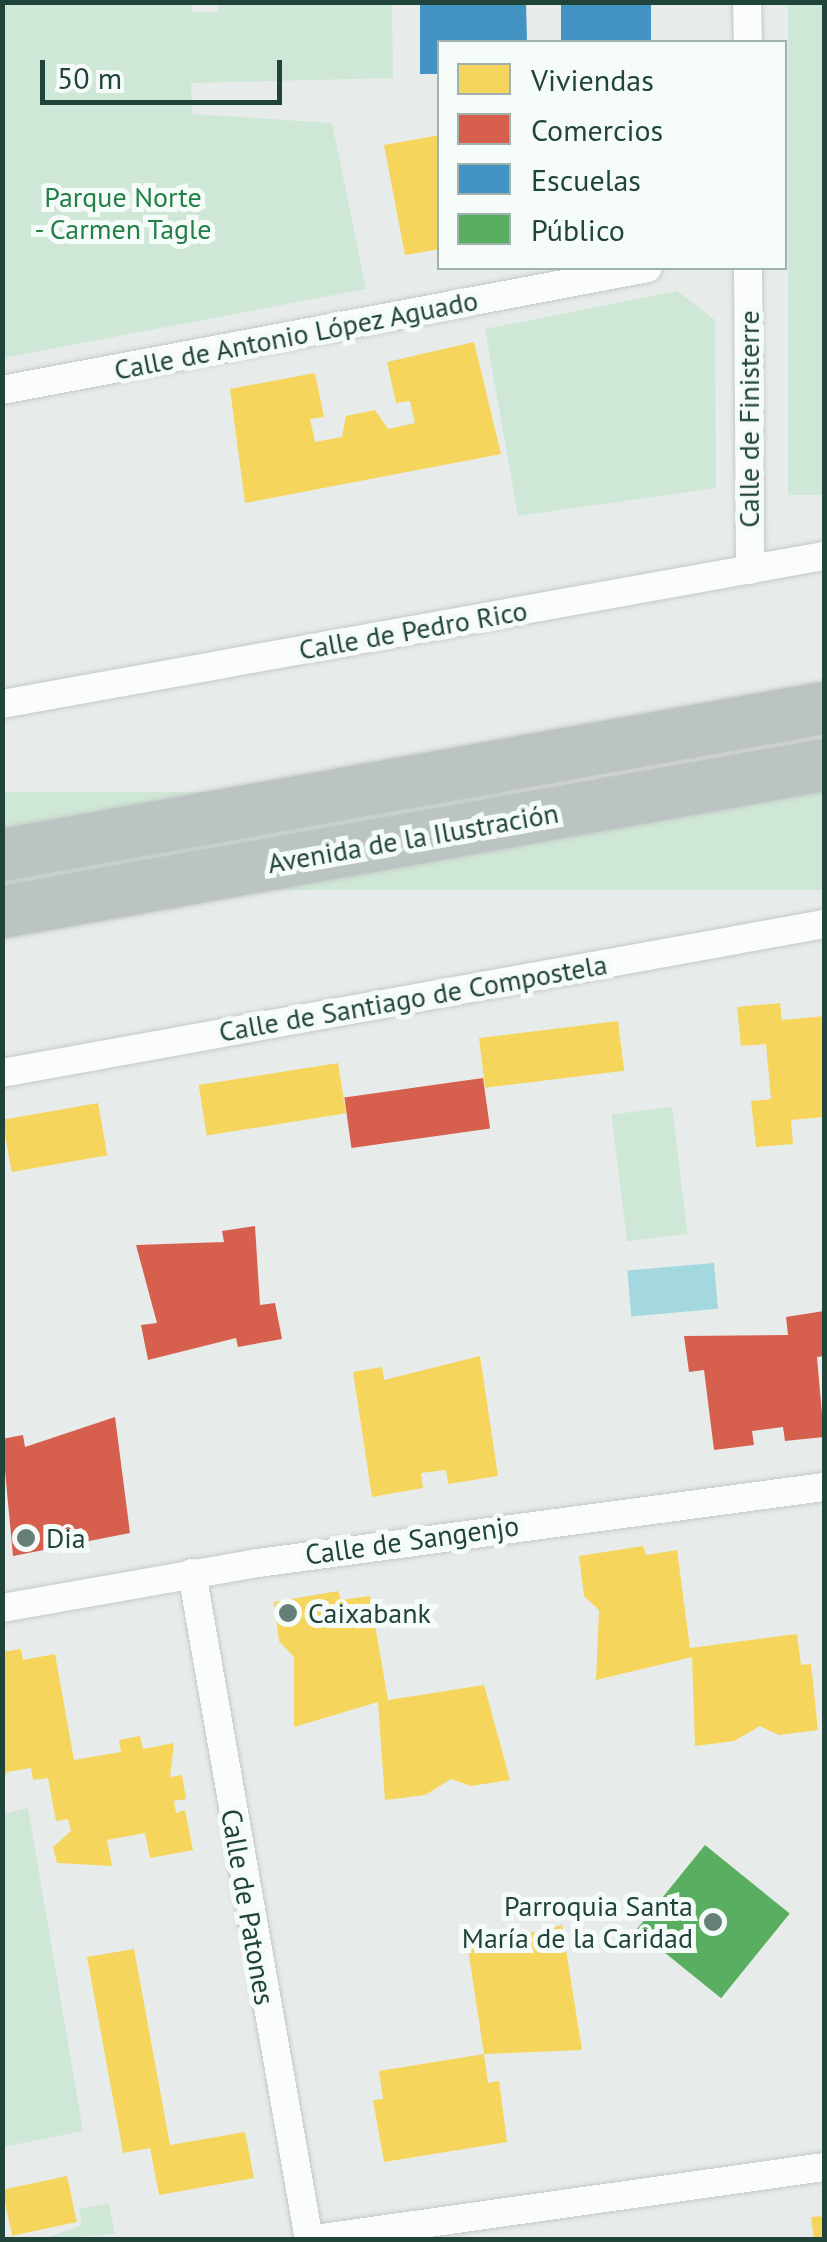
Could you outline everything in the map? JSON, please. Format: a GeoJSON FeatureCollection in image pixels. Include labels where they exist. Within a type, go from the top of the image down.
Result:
{"type":"FeatureCollection","features":[{"type":"Feature","properties":{"kind":"highway","name":"Avenida de la Ilustración"},"geometry":{"type":"LineString","coordinates":[[2,855],[824,708]]}},
{"type":"Feature","properties":{"kind":"highway","name":"Avenida de la Ilustración"},"geometry":{"type":"LineString","coordinates":[[2,912],[824,765]]}},
{"type":"Feature","properties":{"kind":"street"},"geometry":{"type":"LineString","coordinates":[[748,2],[748,40]]}},
{"type":"Feature","properties":{"kind":"street","name":"Calle de Antonio López Aguado"},"geometry":{"type":"LineString","coordinates":[[2,390],[637,270]]}},
{"type":"Feature","properties":{"kind":"street","name":"Calle de Finisterre"},"geometry":{"type":"LineString","coordinates":[[748,270],[750,570]]}},
{"type":"Feature","properties":{"kind":"street","name":"Calle de Pedro Rico"},"geometry":{"type":"LineString","coordinates":[[2,704],[824,556]]}},
{"type":"Feature","properties":{"kind":"street","name":"Calle de Santiago de Compostela"},"geometry":{"type":"LineString","coordinates":[[2,1073],[824,924]]}},
{"type":"Feature","properties":{"kind":"street","name":"Calle de Sangenjo"},"geometry":{"type":"LineString","coordinates":[[2,1608],[192,1573],[824,1486]]}},
{"type":"Feature","properties":{"kind":"street","name":"Calle de Patones"},"geometry":{"type":"LineString","coordinates":[[192,1573],[308,2239]]}},
{"type":"Feature","properties":{"kind":"street"},"geometry":{"type":"LineString","coordinates":[[308,2239],[824,2168]]}},
{"type":"Feature","properties":{"kind":"green space","name":"Parque Norte - Carmen Tagle"},"geometry":{"type":"Polygon","coordinates":[[[219,2],[392,3],[393,78],[191,83],[192,114],[332,123],[366,289],[3,358],[3,3],[191,3],[192,12],[218,12],[219,2]]]}},
{"type":"Feature","properties":{"kind":"green space"},"geometry":{"type":"Polygon","coordinates":[[[788,3],[824,3],[824,495],[788,495],[788,3]]]}},
{"type":"Feature","properties":{"kind":"green space"},"geometry":{"type":"Polygon","coordinates":[[[677,291],[715,320],[716,488],[518,516],[485,329],[677,291]]]}},
{"type":"Feature","properties":{"kind":"green space"},"geometry":{"type":"Polygon","coordinates":[[[2,792],[824,792],[824,890],[2,890],[2,792]]]}},
{"type":"Feature","properties":{"kind":"green space"},"geometry":{"type":"Polygon","coordinates":[[[672,1107],[688,1234],[627,1241],[611,1114],[672,1107]]]}},
{"type":"Feature","properties":{"kind":"green space"},"geometry":{"type":"Polygon","coordinates":[[[28,1808],[83,2131],[3,2147],[3,1814],[28,1808]]]}},
{"type":"Feature","properties":{"kind":"green space"},"geometry":{"type":"Polygon","coordinates":[[[109,2203],[115,2234],[43,2239],[82,2225],[79,2209],[109,2203]]]}},
{"type":"Feature","properties":{"kind":"water"},"geometry":{"type":"Polygon","coordinates":[[[714,1263],[718,1309],[631,1316],[627,1271],[714,1263]]]}},
{"type":"Feature","properties":{"kind":"building: Viviendas"},"geometry":{"type":"Polygon","coordinates":[[[437,136],[437,250],[405,255],[384,145],[437,136]]]}},
{"type":"Feature","properties":{"kind":"building: Viviendas"},"geometry":{"type":"Polygon","coordinates":[[[474,342],[501,454],[245,503],[230,389],[315,373],[324,417],[310,419],[315,442],[342,437],[346,416],[375,410],[388,429],[415,423],[410,401],[396,403],[387,362],[474,342]]]}},
{"type":"Feature","properties":{"kind":"building: Viviendas"},"geometry":{"type":"Polygon","coordinates":[[[780,1003],[782,1020],[824,1016],[824,1117],[791,1120],[793,1144],[756,1147],[751,1101],[771,1099],[766,1044],[741,1046],[737,1007],[780,1003]]]}},
{"type":"Feature","properties":{"kind":"building: Viviendas"},"geometry":{"type":"Polygon","coordinates":[[[618,1021],[624,1071],[485,1088],[479,1038],[618,1021]]]}},
{"type":"Feature","properties":{"kind":"building: Viviendas"},"geometry":{"type":"Polygon","coordinates":[[[338,1063],[346,1113],[207,1135],[199,1085],[338,1063]]]}},
{"type":"Feature","properties":{"kind":"building: Viviendas"},"geometry":{"type":"Polygon","coordinates":[[[98,1103],[107,1155],[12,1172],[2,1120],[98,1103]]]}},
{"type":"Feature","properties":{"kind":"building: Viviendas"},"geometry":{"type":"Polygon","coordinates":[[[480,1356],[498,1476],[448,1484],[446,1470],[421,1473],[423,1488],[372,1497],[353,1372],[382,1367],[384,1380],[480,1356]]]}},
{"type":"Feature","properties":{"kind":"building: Viviendas"},"geometry":{"type":"Polygon","coordinates":[[[643,1546],[646,1555],[677,1550],[690,1648],[797,1634],[801,1665],[811,1664],[818,1730],[779,1735],[760,1726],[734,1741],[695,1746],[692,1657],[596,1680],[599,1610],[584,1596],[579,1556],[643,1546]]]}},
{"type":"Feature","properties":{"kind":"building: Viviendas"},"geometry":{"type":"Polygon","coordinates":[[[338,1591],[341,1600],[370,1596],[388,1700],[484,1685],[510,1780],[471,1786],[451,1779],[425,1795],[385,1800],[378,1702],[294,1727],[294,1657],[279,1641],[274,1602],[338,1591]]]}},
{"type":"Feature","properties":{"kind":"building: Viviendas"},"geometry":{"type":"Polygon","coordinates":[[[21,1649],[23,1660],[55,1654],[74,1760],[121,1752],[119,1740],[140,1736],[143,1749],[174,1743],[170,1777],[182,1775],[186,1799],[174,1801],[176,1813],[185,1810],[193,1850],[150,1858],[145,1833],[107,1840],[112,1866],[57,1863],[53,1847],[71,1831],[68,1819],[56,1821],[48,1778],[33,1780],[31,1768],[7,1772],[2,1783],[2,1652],[21,1649]]]}},
{"type":"Feature","properties":{"kind":"building: Viviendas"},"geometry":{"type":"Polygon","coordinates":[[[562,1925],[582,2050],[484,2054],[468,1949],[562,1925]]]}},
{"type":"Feature","properties":{"kind":"building: Viviendas"},"geometry":{"type":"Polygon","coordinates":[[[134,1949],[170,2145],[245,2132],[254,2178],[159,2195],[150,2148],[123,2153],[87,1957],[134,1949]]]}},
{"type":"Feature","properties":{"kind":"building: Viviendas"},"geometry":{"type":"Polygon","coordinates":[[[484,2054],[488,2083],[499,2081],[507,2142],[384,2162],[373,2100],[383,2099],[379,2071],[484,2054]]]}},
{"type":"Feature","properties":{"kind":"building: Viviendas"},"geometry":{"type":"Polygon","coordinates":[[[67,2176],[77,2222],[12,2236],[2,2190],[67,2176]]]}},
{"type":"Feature","properties":{"kind":"building: Viviendas"},"geometry":{"type":"Polygon","coordinates":[[[824,2216],[824,2240],[814,2240],[811,2217],[824,2216]]]}},
{"type":"Feature","properties":{"kind":"building: Comercios"},"geometry":{"type":"Polygon","coordinates":[[[483,1078],[490,1129],[351,1148],[344,1097],[483,1078]]]}},
{"type":"Feature","properties":{"kind":"building: Comercios"},"geometry":{"type":"Polygon","coordinates":[[[255,1226],[260,1305],[275,1303],[282,1339],[238,1347],[236,1338],[148,1360],[141,1325],[157,1323],[136,1245],[224,1242],[222,1231],[255,1226]]]}},
{"type":"Feature","properties":{"kind":"building: Comercios"},"geometry":{"type":"Polygon","coordinates":[[[824,1311],[824,1356],[817,1357],[824,1437],[785,1441],[783,1427],[752,1431],[754,1445],[714,1450],[704,1370],[689,1372],[684,1336],[788,1335],[786,1317],[824,1311]]]}},
{"type":"Feature","properties":{"kind":"building: Comercios"},"geometry":{"type":"Polygon","coordinates":[[[115,1417],[130,1533],[84,1542],[82,1528],[56,1533],[59,1547],[13,1556],[2,1439],[23,1435],[25,1447],[115,1417]]]}},
{"type":"Feature","properties":{"kind":"building: Escuelas"},"geometry":{"type":"Polygon","coordinates":[[[420,2],[526,2],[527,40],[437,40],[437,74],[420,74],[420,2]]]}},
{"type":"Feature","properties":{"kind":"building: Escuelas"},"geometry":{"type":"Polygon","coordinates":[[[561,2],[651,2],[651,40],[561,40],[561,2]]]}},
{"type":"Feature","properties":{"kind":"building: Público","name":"Parroquia Santa María de la Caridad"},"geometry":{"type":"Polygon","coordinates":[[[705,1845],[790,1914],[721,1998],[636,1930],[705,1845]]]}},
{"type":"Feature","properties":{"kind":"place","name":"Dia"},"geometry":{"type":"Point","coordinates":[26,1538]}},
{"type":"Feature","properties":{"kind":"place","name":"Caixabank"},"geometry":{"type":"Point","coordinates":[288,1613]}},
{"type":"Feature","properties":{"kind":"place","name":"Parroquia Santa María de la Caridad"},"geometry":{"type":"Point","coordinates":[713,1922]}}]}
